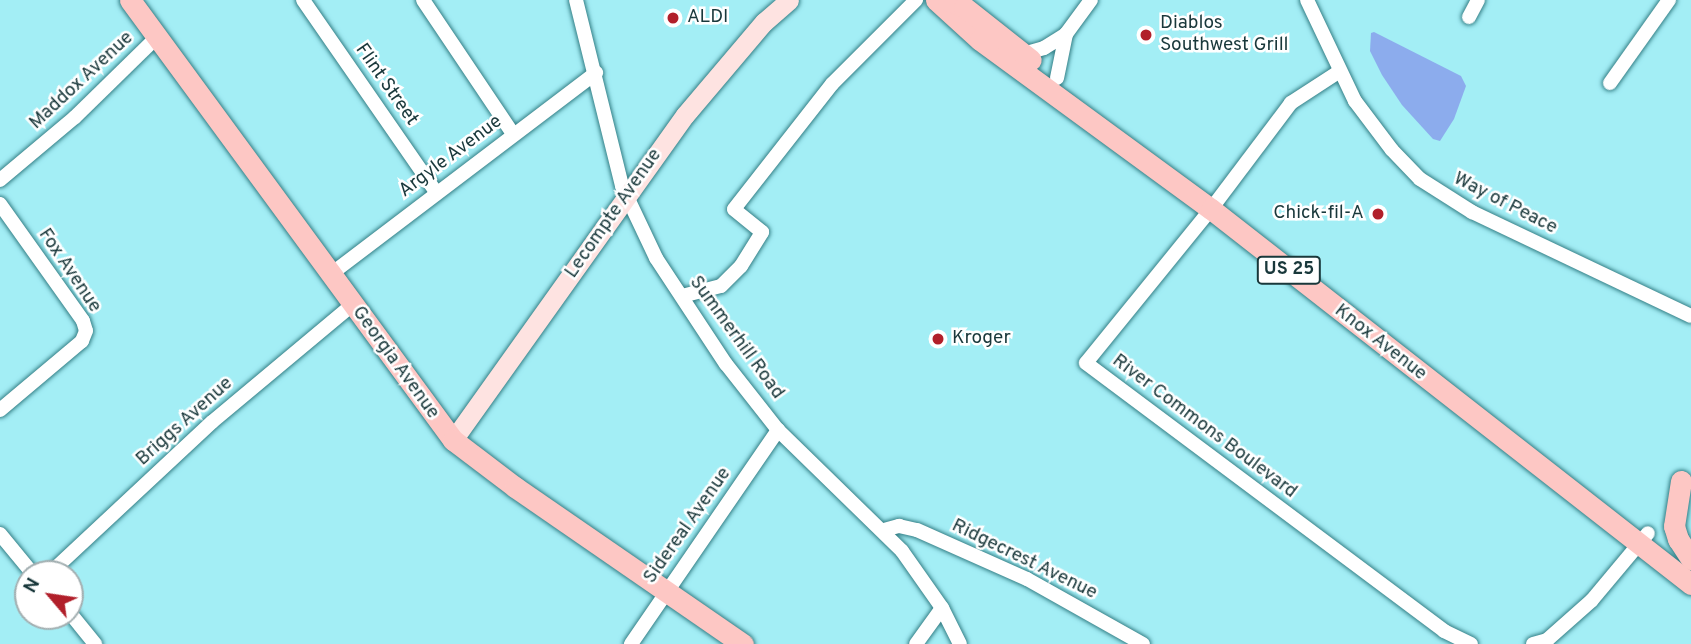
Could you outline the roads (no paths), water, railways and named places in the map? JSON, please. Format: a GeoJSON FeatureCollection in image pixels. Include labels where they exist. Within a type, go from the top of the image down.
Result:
{"type":"FeatureCollection","features":[{"type":"Feature","properties":{"kind":"main road","name":"Georgia Avenue"},"geometry":{"type":"LineString","coordinates":[[130,0],[453,440],[515,488],[743,644]]}},
{"type":"Feature","properties":{"kind":"main road","name":"Knox Avenue"},"geometry":{"type":"LineString","coordinates":[[936,0],[981,40],[1215,203]]}},
{"type":"Feature","properties":{"kind":"main road","name":"Knox Avenue"},"geometry":{"type":"LineString","coordinates":[[948,0],[964,8],[1057,78],[1643,539],[1691,584]]}},
{"type":"Feature","properties":{"kind":"main road"},"geometry":{"type":"LineString","coordinates":[[1681,481],[1674,526],[1678,539],[1691,559]]}},
{"type":"Feature","properties":{"kind":"main road","name":"Knox Avenue"},"geometry":{"type":"LineString","coordinates":[[1643,539],[1691,566]]}},
{"type":"Feature","properties":{"kind":"street","name":"Flint Street"},"geometry":{"type":"LineString","coordinates":[[303,0],[436,192]]}},
{"type":"Feature","properties":{"kind":"street"},"geometry":{"type":"LineString","coordinates":[[423,0],[513,134]]}},
{"type":"Feature","properties":{"kind":"street","name":"Summerhill Road"},"geometry":{"type":"LineString","coordinates":[[576,0],[626,195],[656,258],[726,363],[778,430],[884,530],[942,608],[960,644]]}},
{"type":"Feature","properties":{"kind":"street","name":"Lecompte Avenue"},"geometry":{"type":"LineString","coordinates":[[453,440],[685,115],[764,22],[789,0]]}},
{"type":"Feature","properties":{"kind":"street"},"geometry":{"type":"LineString","coordinates":[[682,296],[720,286],[741,266],[762,232],[734,209],[832,84],[916,0]]}},
{"type":"Feature","properties":{"kind":"street"},"geometry":{"type":"LineString","coordinates":[[1023,54],[1044,48],[1066,34],[1091,0]]}},
{"type":"Feature","properties":{"kind":"street","name":"Way of Peace"},"geometry":{"type":"LineString","coordinates":[[1307,0],[1355,101],[1392,150],[1420,179],[1472,212],[1691,316]]}},
{"type":"Feature","properties":{"kind":"street"},"geometry":{"type":"LineString","coordinates":[[1469,17],[1478,0]]}},
{"type":"Feature","properties":{"kind":"street"},"geometry":{"type":"LineString","coordinates":[[1610,83],[1669,0]]}},
{"type":"Feature","properties":{"kind":"street"},"geometry":{"type":"LineString","coordinates":[[1057,78],[1066,34]]}},
{"type":"Feature","properties":{"kind":"street","name":"Maddox Avenue"},"geometry":{"type":"LineString","coordinates":[[0,180],[75,117],[157,37]]}},
{"type":"Feature","properties":{"kind":"street"},"geometry":{"type":"LineString","coordinates":[[1215,203],[1291,103],[1340,71]]}},
{"type":"Feature","properties":{"kind":"street","name":"Argyle Avenue"},"geometry":{"type":"LineString","coordinates":[[331,274],[596,73]]}},
{"type":"Feature","properties":{"kind":"street","name":"River Commons Boulevard"},"geometry":{"type":"LineString","coordinates":[[1215,203],[1086,363],[1444,631],[1471,644]]}},
{"type":"Feature","properties":{"kind":"street","name":"Fox Avenue"},"geometry":{"type":"LineString","coordinates":[[0,204],[83,321],[86,331],[82,341],[0,410]]}},
{"type":"Feature","properties":{"kind":"street","name":"Briggs Avenue"},"geometry":{"type":"LineString","coordinates":[[64,560],[212,422],[352,305]]}},
{"type":"Feature","properties":{"kind":"street","name":"Sidereal Avenue"},"geometry":{"type":"LineString","coordinates":[[631,644],[778,430]]}},
{"type":"Feature","properties":{"kind":"street","name":"Ridgecrest Avenue"},"geometry":{"type":"LineString","coordinates":[[884,530],[899,526],[917,530],[1027,579],[1143,644]]}},
{"type":"Feature","properties":{"kind":"street"},"geometry":{"type":"LineString","coordinates":[[0,534],[21,560]]}},
{"type":"Feature","properties":{"kind":"street"},"geometry":{"type":"LineString","coordinates":[[1533,644],[1547,640],[1592,600],[1643,539]]}},
{"type":"Feature","properties":{"kind":"street"},"geometry":{"type":"LineString","coordinates":[[916,644],[942,608]]}},
{"type":"Feature","properties":{"kind":"street"},"geometry":{"type":"LineString","coordinates":[[84,630],[95,644]]}},
{"type":"Feature","properties":{"kind":"water"},"geometry":{"type":"Polygon","coordinates":[[[1374,32],[1461,76],[1466,86],[1454,119],[1440,141],[1433,139],[1402,105],[1382,75],[1370,51],[1371,33],[1374,32]]]}},
{"type":"Feature","properties":{"kind":"place","name":"ALDI"},"geometry":{"type":"Point","coordinates":[673,18]}},
{"type":"Feature","properties":{"kind":"place","name":"Diablos Southwest Grill"},"geometry":{"type":"Point","coordinates":[1146,35]}},
{"type":"Feature","properties":{"kind":"place","name":"Chick-fil-A"},"geometry":{"type":"Point","coordinates":[1378,214]}},
{"type":"Feature","properties":{"kind":"place","name":"Kroger"},"geometry":{"type":"Point","coordinates":[938,339]}}]}
